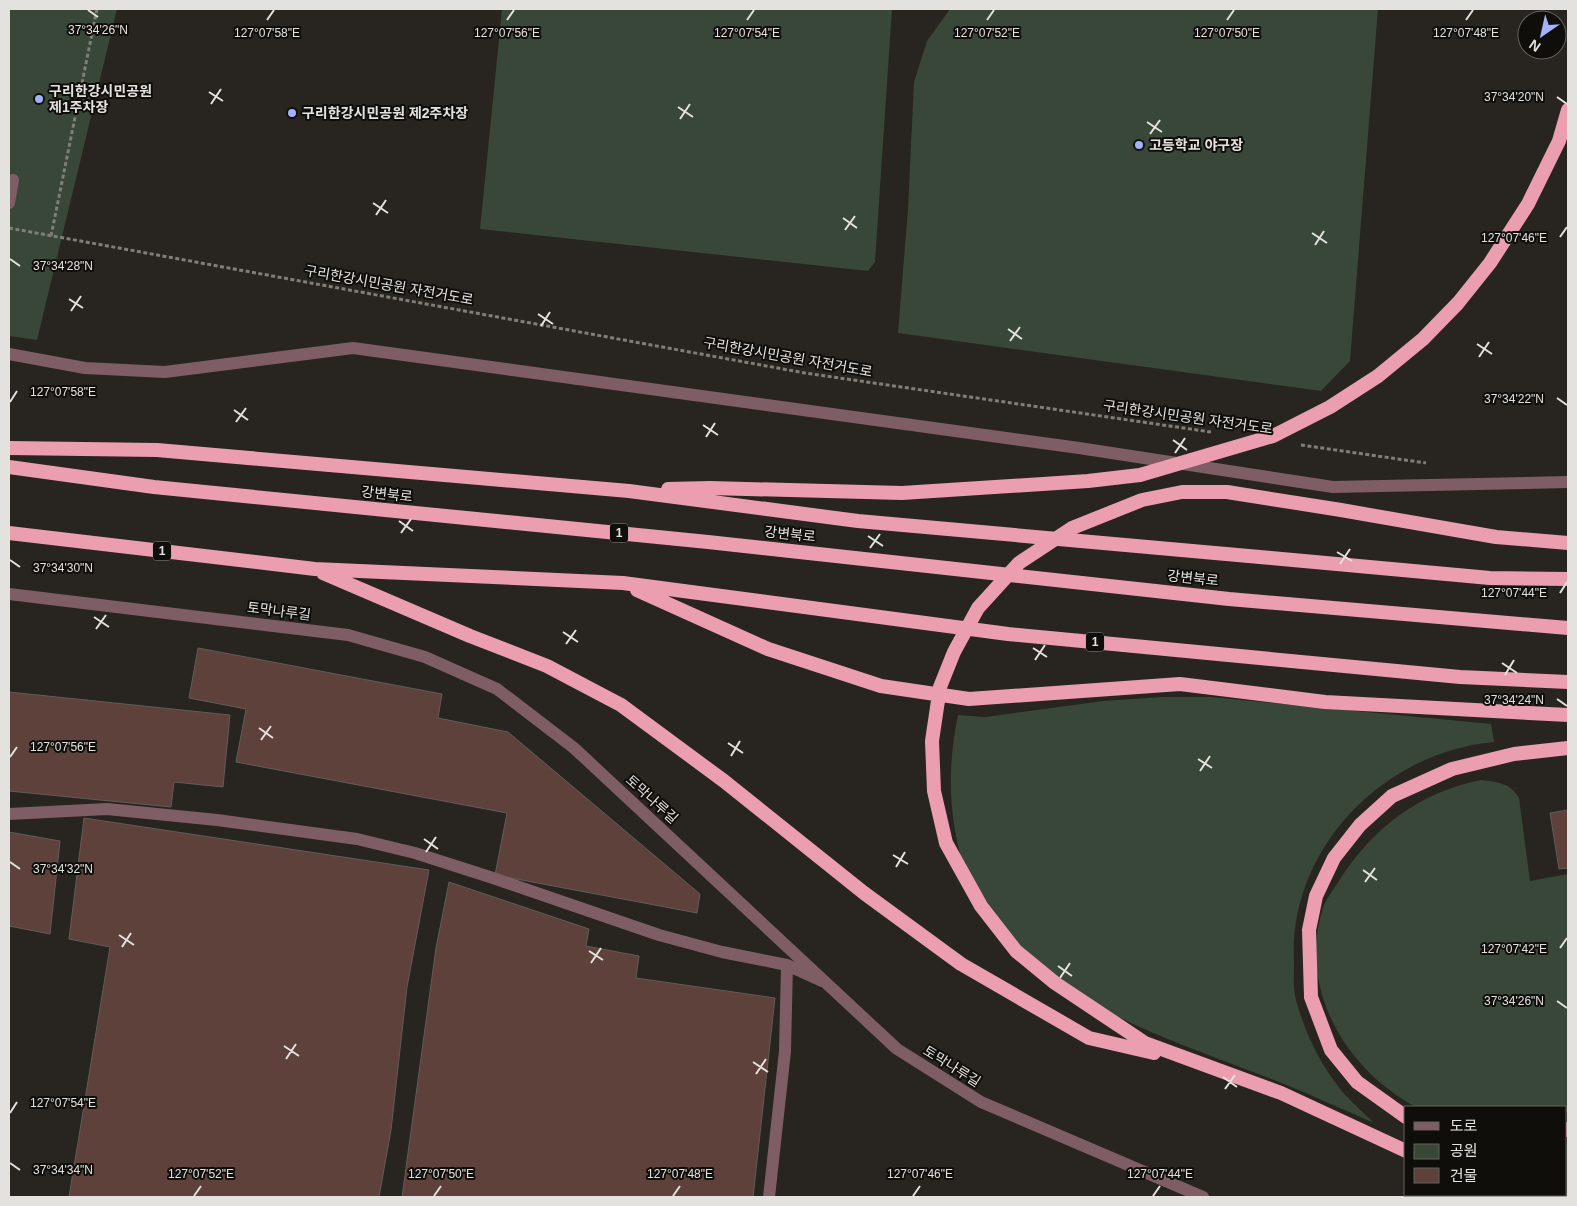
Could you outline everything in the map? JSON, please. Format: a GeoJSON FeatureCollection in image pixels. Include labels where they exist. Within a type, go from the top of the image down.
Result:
{"type":"FeatureCollection","features":[{"type":"Feature","properties":{"kind":"highway"},"geometry":{"type":"LineString","coordinates":[[629,491],[710,488],[902,492],[1088,481],[1140,475],[1273,436],[1330,407],[1378,376],[1423,339],[1458,303],[1490,263],[1528,204],[1559,141],[1568,110]]}},
{"type":"Feature","properties":{"kind":"highway"},"geometry":{"type":"LineString","coordinates":[[9,448],[157,450],[629,491],[858,521],[1480,577],[1568,579]]}},
{"type":"Feature","properties":{"kind":"highway","name":"강변북로"},"geometry":{"type":"LineString","coordinates":[[9,467],[154,487],[708,542],[1229,599],[1568,628]]}},
{"type":"Feature","properties":{"kind":"highway"},"geometry":{"type":"LineString","coordinates":[[1404,1150],[1281,1093],[1145,1043],[1055,983],[1016,951],[981,906],[946,843],[934,791],[932,741],[940,687],[954,652],[978,608],[1020,563],[1072,528],[1142,500],[1182,492],[1227,492],[1496,537],[1568,543]]}},
{"type":"Feature","properties":{"kind":"highway","name":"1"},"geometry":{"type":"LineString","coordinates":[[9,533],[315,569],[623,583],[1008,634],[1460,677],[1568,682]]}},
{"type":"Feature","properties":{"kind":"highway"},"geometry":{"type":"LineString","coordinates":[[315,569],[470,636],[547,666],[621,705],[724,781],[864,893],[961,964],[1089,1038],[1189,1060]]}},
{"type":"Feature","properties":{"kind":"highway"},"geometry":{"type":"LineString","coordinates":[[623,583],[768,649],[881,686],[969,700],[1180,684],[1326,702],[1568,715]]}},
{"type":"Feature","properties":{"kind":"highway"},"geometry":{"type":"LineString","coordinates":[[1404,1116],[1357,1082],[1331,1050],[1311,997],[1309,930],[1316,896],[1334,858],[1360,825],[1392,796],[1452,770],[1514,754],[1568,748]]}},
{"type":"Feature","properties":{"kind":"street"},"geometry":{"type":"LineString","coordinates":[[9,203],[13,180]]}},
{"type":"Feature","properties":{"kind":"street"},"geometry":{"type":"LineString","coordinates":[[9,354],[85,368],[165,372],[353,348],[1079,448],[1333,488],[1568,482]]}},
{"type":"Feature","properties":{"kind":"street","name":"토막나루길"},"geometry":{"type":"LineString","coordinates":[[9,594],[348,635],[426,657],[497,689],[574,748],[897,1049],[982,1102],[1203,1197]]}},
{"type":"Feature","properties":{"kind":"street"},"geometry":{"type":"LineString","coordinates":[[9,814],[108,809],[217,820],[357,839],[415,853],[476,872],[659,935],[722,952],[787,965],[828,983]]}},
{"type":"Feature","properties":{"kind":"street"},"geometry":{"type":"LineString","coordinates":[[769,1197],[785,1051],[787,965]]}},
{"type":"Feature","properties":{"kind":"path"},"geometry":{"type":"LineString","coordinates":[[51,236],[98,9]]}},
{"type":"Feature","properties":{"kind":"path","name":"구리한강시민공원 자전거도로"},"geometry":{"type":"LineString","coordinates":[[9,228],[805,373],[1218,433]]}},
{"type":"Feature","properties":{"kind":"path"},"geometry":{"type":"LineString","coordinates":[[1296,444],[1434,464]]}},
{"type":"Feature","properties":{"kind":"green space"},"geometry":{"type":"Polygon","coordinates":[[[9,9],[117,9],[37,340],[9,336],[9,9]]]}},
{"type":"Feature","properties":{"kind":"green space"},"geometry":{"type":"Polygon","coordinates":[[[502,9],[892,9],[875,262],[868,271],[480,229],[502,9]]]}},
{"type":"Feature","properties":{"kind":"green space","name":"고등학교 야구장"},"geometry":{"type":"Polygon","coordinates":[[[950,9],[1378,9],[1350,361],[1321,391],[898,333],[908,209],[914,82],[927,41],[950,9]]]}},
{"type":"Feature","properties":{"kind":"green space"},"geometry":{"type":"Polygon","coordinates":[[[1163,697],[1211,697],[1491,724],[1494,742],[1453,750],[1415,765],[1380,786],[1350,814],[1325,846],[1307,882],[1296,921],[1294,991],[1296,1000],[1312,1043],[1328,1073],[1343,1093],[1374,1123],[1261,1075],[1144,1029],[1080,996],[1044,969],[1013,938],[986,902],[964,864],[954,822],[951,786],[952,750],[958,715],[985,717],[1103,701],[1163,697]]]}},
{"type":"Feature","properties":{"kind":"green space"},"geometry":{"type":"Polygon","coordinates":[[[1481,780],[1498,783],[1512,789],[1519,798],[1530,881],[1568,874],[1567,1112],[1567,1106],[1414,1106],[1391,1091],[1368,1072],[1349,1049],[1334,1024],[1323,996],[1317,968],[1317,938],[1323,908],[1328,897],[1353,860],[1383,828],[1400,814],[1419,803],[1438,793],[1481,780]]]}},
{"type":"Feature","properties":{"kind":"green space"},"geometry":{"type":"Polygon","coordinates":[[[1567,1144],[1568,1197],[1512,1196],[1567,1196],[1567,1144]]]}},
{"type":"Feature","properties":{"kind":"building"},"geometry":{"type":"Polygon","coordinates":[[[198,648],[442,694],[438,718],[508,732],[700,894],[697,913],[495,875],[507,813],[236,762],[246,709],[189,698],[198,648]]]}},
{"type":"Feature","properties":{"kind":"building"},"geometry":{"type":"Polygon","coordinates":[[[9,692],[230,715],[223,787],[174,782],[171,807],[9,791],[9,692]]]}},
{"type":"Feature","properties":{"kind":"building"},"geometry":{"type":"Polygon","coordinates":[[[1568,810],[1568,868],[1559,869],[1550,813],[1568,810]]]}},
{"type":"Feature","properties":{"kind":"building"},"geometry":{"type":"Polygon","coordinates":[[[84,818],[429,870],[407,987],[391,1130],[379,1197],[69,1197],[110,947],[69,939],[84,818]]]}},
{"type":"Feature","properties":{"kind":"building"},"geometry":{"type":"Polygon","coordinates":[[[9,832],[60,841],[50,934],[9,926],[9,832]]]}},
{"type":"Feature","properties":{"kind":"building"},"geometry":{"type":"Polygon","coordinates":[[[449,882],[589,929],[586,946],[639,956],[636,978],[775,998],[753,1197],[402,1197],[436,948],[449,882]]]}},
{"type":"Feature","properties":{"kind":"place","name":"구리한강시민공원 제1주차장"},"geometry":{"type":"Point","coordinates":[39,99]}},
{"type":"Feature","properties":{"kind":"place","name":"구리한강시민공원 제2주차장"},"geometry":{"type":"Point","coordinates":[292,113]}},
{"type":"Feature","properties":{"kind":"place","name":"고등학교 야구장"},"geometry":{"type":"Point","coordinates":[1139,145]}}]}
